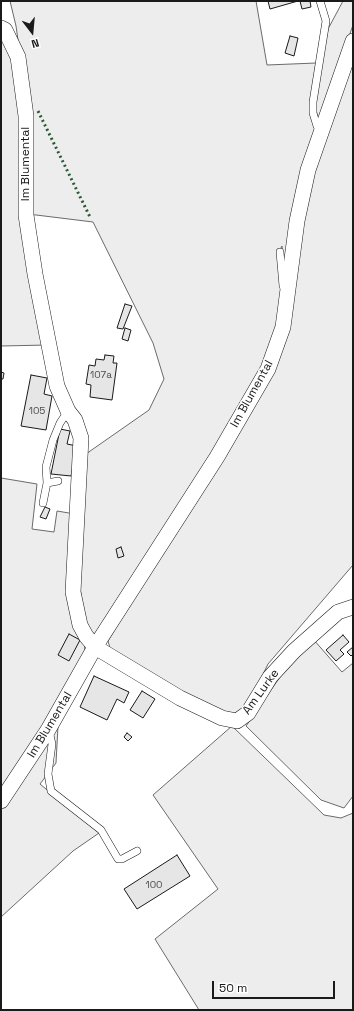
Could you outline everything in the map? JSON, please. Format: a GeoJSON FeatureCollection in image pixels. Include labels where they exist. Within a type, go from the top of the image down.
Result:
{"type":"FeatureCollection","features":[{"type":"Feature","properties":{"kind":"street","name":"Im Blumental"},"geometry":{"type":"LineString","coordinates":[[3,29],[18,57],[26,116],[26,215],[35,274],[57,386],[68,411],[75,420],[80,438],[73,592],[80,625],[86,636],[95,646]]}},
{"type":"Feature","properties":{"kind":"street","name":"Im Blumental"},"geometry":{"type":"LineString","coordinates":[[1,801],[48,730],[95,646],[217,457],[268,369],[283,326],[297,221],[308,170],[353,41]]}},
{"type":"Feature","properties":{"kind":"street","name":"Am Lurke"},"geometry":{"type":"LineString","coordinates":[[95,646],[180,698],[222,718],[237,721],[248,713],[270,677],[294,651],[338,612],[353,607]]}},
{"type":"Feature","properties":{"kind":"lane"},"geometry":{"type":"LineString","coordinates":[[320,1],[326,21],[313,102],[313,113],[317,126],[322,129]]}},
{"type":"Feature","properties":{"kind":"lane"},"geometry":{"type":"LineString","coordinates":[[280,252],[283,290],[288,291]]}},
{"type":"Feature","properties":{"kind":"lane"},"geometry":{"type":"LineString","coordinates":[[43,503],[47,483],[46,467],[53,440],[68,411]]}},
{"type":"Feature","properties":{"kind":"lane"},"geometry":{"type":"LineString","coordinates":[[47,483],[58,481]]}},
{"type":"Feature","properties":{"kind":"lane"},"geometry":{"type":"LineString","coordinates":[[48,730],[52,744],[48,774],[51,791],[101,830],[118,859],[122,859],[138,851]]}},
{"type":"Feature","properties":{"kind":"shaded area"},"geometry":{"type":"Polygon","coordinates":[[[10,1],[256,1],[267,65],[316,63],[310,105],[316,130],[285,284],[282,246],[278,253],[282,308],[275,338],[247,398],[95,634],[90,631],[79,611],[83,456],[149,410],[164,379],[153,343],[93,222],[28,214],[29,117],[16,26],[10,1]]]}},
{"type":"Feature","properties":{"kind":"shaded area"},"geometry":{"type":"Polygon","coordinates":[[[343,1],[353,1],[353,25],[318,125],[315,98],[328,29],[343,1]]]}},
{"type":"Feature","properties":{"kind":"shaded area"},"geometry":{"type":"Polygon","coordinates":[[[1,33],[15,68],[24,116],[23,217],[48,345],[1,346],[1,33]]]}},
{"type":"Feature","properties":{"kind":"shaded area"},"geometry":{"type":"Polygon","coordinates":[[[353,55],[353,565],[268,664],[249,703],[239,712],[230,715],[217,712],[110,648],[108,641],[284,346],[284,334],[302,208],[353,55]]]}},
{"type":"Feature","properties":{"kind":"shaded area"},"geometry":{"type":"Polygon","coordinates":[[[1,478],[37,484],[32,529],[54,532],[57,511],[75,514],[85,652],[58,726],[56,763],[40,784],[99,833],[73,851],[1,917],[1,478]]]}},
{"type":"Feature","properties":{"kind":"shaded area"},"geometry":{"type":"Polygon","coordinates":[[[313,639],[342,672],[353,663],[353,796],[344,808],[321,800],[246,726],[296,654],[313,639]]]}},
{"type":"Feature","properties":{"kind":"shaded area"},"geometry":{"type":"Polygon","coordinates":[[[232,726],[324,815],[341,818],[353,813],[353,1010],[199,1010],[155,939],[218,889],[153,795],[232,726]]]}},
{"type":"Feature","properties":{"kind":"building"},"geometry":{"type":"Polygon","coordinates":[[[268,1],[298,1],[270,9],[268,1]]]}},
{"type":"Feature","properties":{"kind":"building"},"geometry":{"type":"Polygon","coordinates":[[[300,1],[310,1],[311,7],[302,9],[300,1]]]}},
{"type":"Feature","properties":{"kind":"building"},"geometry":{"type":"Polygon","coordinates":[[[290,36],[298,38],[294,56],[285,53],[290,36]]]}},
{"type":"Feature","properties":{"kind":"building"},"geometry":{"type":"Polygon","coordinates":[[[125,304],[132,306],[123,329],[117,328],[125,304]]]}},
{"type":"Feature","properties":{"kind":"building"},"geometry":{"type":"Polygon","coordinates":[[[125,328],[131,330],[128,341],[122,339],[125,328]]]}},
{"type":"Feature","properties":{"kind":"building"},"geometry":{"type":"Polygon","coordinates":[[[105,355],[114,356],[113,363],[117,363],[112,400],[90,397],[91,385],[86,384],[89,365],[95,366],[96,359],[104,360],[105,355]]]}},
{"type":"Feature","properties":{"kind":"building"},"geometry":{"type":"Polygon","coordinates":[[[1,372],[4,373],[3,379],[1,379],[1,372]]]}},
{"type":"Feature","properties":{"kind":"building"},"geometry":{"type":"Polygon","coordinates":[[[31,375],[47,378],[44,394],[52,396],[46,430],[21,426],[31,375]]]}},
{"type":"Feature","properties":{"kind":"building"},"geometry":{"type":"Polygon","coordinates":[[[60,429],[70,431],[67,444],[77,446],[71,476],[51,474],[60,429]]]}},
{"type":"Feature","properties":{"kind":"building"},"geometry":{"type":"Polygon","coordinates":[[[45,507],[50,509],[46,519],[40,517],[45,507]]]}},
{"type":"Feature","properties":{"kind":"building"},"geometry":{"type":"Polygon","coordinates":[[[121,547],[124,556],[118,558],[116,549],[121,547]]]}},
{"type":"Feature","properties":{"kind":"building"},"geometry":{"type":"Polygon","coordinates":[[[69,634],[80,640],[69,661],[58,655],[69,634]]]}},
{"type":"Feature","properties":{"kind":"building"},"geometry":{"type":"Polygon","coordinates":[[[343,635],[349,642],[340,650],[344,654],[336,661],[326,650],[343,635]]]}},
{"type":"Feature","properties":{"kind":"building"},"geometry":{"type":"Polygon","coordinates":[[[353,647],[353,654],[351,656],[347,652],[353,647]]]}},
{"type":"Feature","properties":{"kind":"building"},"geometry":{"type":"Polygon","coordinates":[[[94,676],[129,692],[124,703],[117,699],[107,720],[80,707],[94,676]]]}},
{"type":"Feature","properties":{"kind":"building"},"geometry":{"type":"Polygon","coordinates":[[[142,691],[155,699],[143,718],[130,710],[142,691]]]}},
{"type":"Feature","properties":{"kind":"building"},"geometry":{"type":"Polygon","coordinates":[[[127,733],[132,737],[128,741],[124,737],[127,733]]]}},
{"type":"Feature","properties":{"kind":"building"},"geometry":{"type":"Polygon","coordinates":[[[177,855],[190,876],[137,909],[124,889],[177,855]]]}},
{"type":"Feature","properties":{"kind":"hedge"},"geometry":{"type":"LineString","coordinates":[[38,111],[90,217]]}}]}
